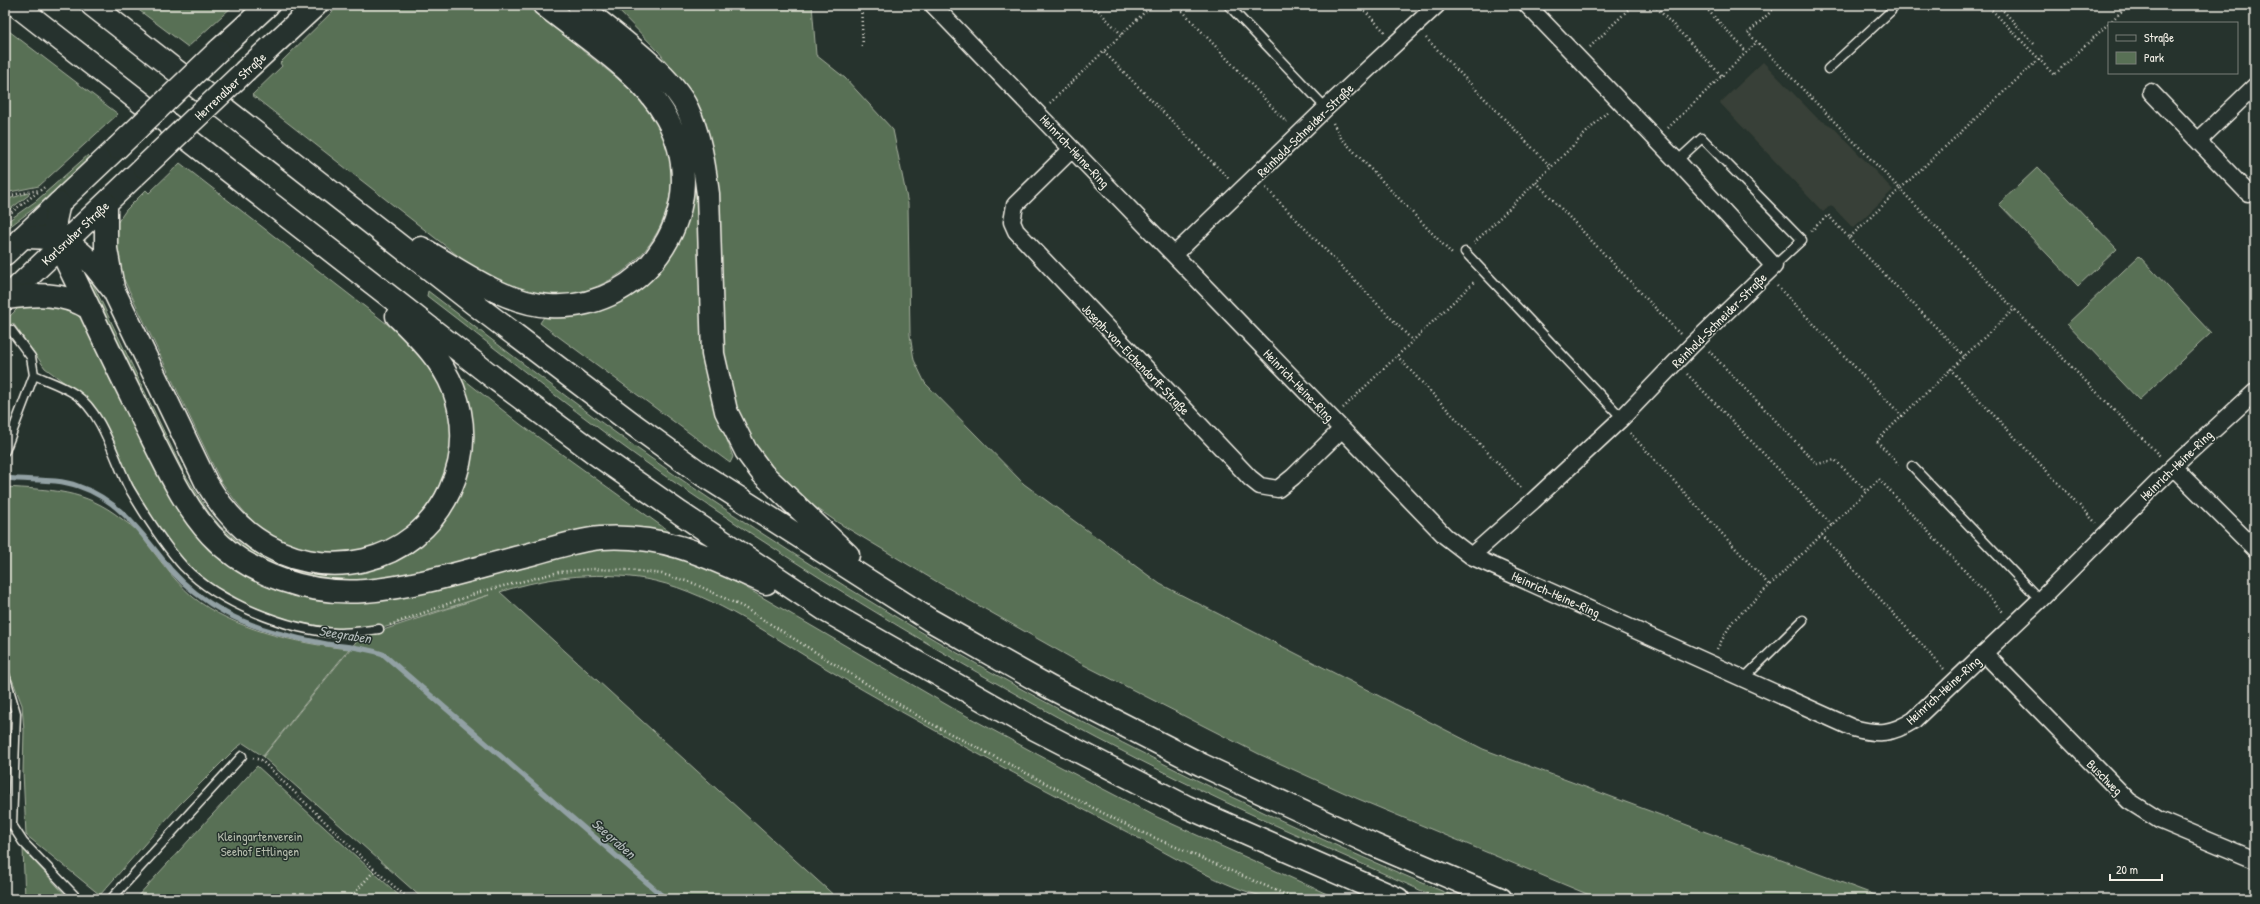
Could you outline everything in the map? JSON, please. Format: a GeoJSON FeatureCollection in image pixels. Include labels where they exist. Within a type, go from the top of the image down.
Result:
{"type":"FeatureCollection","features":[{"type":"Feature","properties":{"kind":"main road"},"geometry":{"type":"LineString","coordinates":[[16,5],[338,256],[596,454],[686,518],[830,613],[1027,725],[1187,807],[1398,899]]}},
{"type":"Feature","properties":{"kind":"main road"},"geometry":{"type":"LineString","coordinates":[[92,5],[551,363],[703,475],[930,620],[1051,688],[1202,765],[1374,845],[1501,899]]}},
{"type":"Feature","properties":{"kind":"main road"},"geometry":{"type":"LineString","coordinates":[[5,254],[268,5]]}},
{"type":"Feature","properties":{"kind":"main road","name":"Herrenalber Straße"},"geometry":{"type":"LineString","coordinates":[[144,167],[316,5]]}},
{"type":"Feature","properties":{"kind":"main road"},"geometry":{"type":"LineString","coordinates":[[360,215],[491,287],[520,300],[549,306],[574,305],[596,301],[615,292],[635,278],[652,262],[668,240],[678,219],[683,194],[683,168],[678,142],[666,116],[648,92],[620,65],[544,5]]}},
{"type":"Feature","properties":{"kind":"main road"},"geometry":{"type":"LineString","coordinates":[[579,5],[666,79],[687,108],[694,126],[703,158],[708,194],[713,354],[720,392],[734,430],[763,474],[890,594]]}},
{"type":"Feature","properties":{"kind":"main road","name":"Karlsruher Straße"},"geometry":{"type":"LineString","coordinates":[[5,298],[60,242],[106,204],[144,167]]}},
{"type":"Feature","properties":{"kind":"main road"},"geometry":{"type":"LineString","coordinates":[[59,203],[55,221],[60,242],[89,308],[182,497],[211,535],[229,551],[265,573],[304,586],[325,590],[365,591],[416,582],[599,538],[642,539],[666,542],[694,551],[830,613]]}},
{"type":"Feature","properties":{"kind":"main road"},"geometry":{"type":"LineString","coordinates":[[106,204],[106,249],[114,291]]}},
{"type":"Feature","properties":{"kind":"main road"},"geometry":{"type":"LineString","coordinates":[[23,237],[60,242],[93,264],[114,291],[206,482],[219,503],[234,521],[256,539],[278,551],[325,564],[363,562],[396,548],[417,535],[432,519],[446,500],[456,478],[462,456],[462,428],[452,386],[428,349],[338,256]]}},
{"type":"Feature","properties":{"kind":"main road"},"geometry":{"type":"LineString","coordinates":[[5,298],[48,295],[77,301],[89,308]]}},
{"type":"Feature","properties":{"kind":"street","name":"Heinrich-Heine-Ring"},"geometry":{"type":"LineString","coordinates":[[933,5],[1039,113],[1336,425],[1445,536],[1471,556],[1853,728],[1870,733],[1898,730],[1914,720],[2040,600],[2172,467],[2255,392]]}},
{"type":"Feature","properties":{"kind":"street","name":"Reinhold-Schneider-Straße"},"geometry":{"type":"LineString","coordinates":[[1174,255],[1256,178],[1326,108],[1437,5]]}},
{"type":"Feature","properties":{"kind":"street","name":"Reinhold-Schneider-Straße"},"geometry":{"type":"LineString","coordinates":[[1471,556],[1533,501],[1622,418],[1695,342],[1774,266],[1677,161],[1527,5]]}},
{"type":"Feature","properties":{"kind":"street"},"geometry":{"type":"LineString","coordinates":[[2198,141],[2255,86]]}},
{"type":"Feature","properties":{"kind":"street"},"geometry":{"type":"LineString","coordinates":[[2151,92],[2248,193]]}},
{"type":"Feature","properties":{"kind":"street","name":"Joseph-von-Eichendorff-Straße"},"geometry":{"type":"LineString","coordinates":[[1072,149],[1015,205],[1012,222],[1016,231],[1245,472],[1260,486],[1278,488],[1293,477],[1336,425]]}},
{"type":"Feature","properties":{"kind":"street"},"geometry":{"type":"LineString","coordinates":[[2172,467],[2255,548]]}},
{"type":"Feature","properties":{"kind":"street","name":"Buschweg"},"geometry":{"type":"LineString","coordinates":[[1984,653],[2129,801],[2159,820],[2255,860]]}},
{"type":"Feature","properties":{"kind":"lane"},"geometry":{"type":"LineString","coordinates":[[1228,5],[1326,108]]}},
{"type":"Feature","properties":{"kind":"lane"},"geometry":{"type":"LineString","coordinates":[[1828,69],[1890,11],[1893,5]]}},
{"type":"Feature","properties":{"kind":"lane"},"geometry":{"type":"LineString","coordinates":[[1677,161],[1702,138],[1802,240],[1774,266]]}},
{"type":"Feature","properties":{"kind":"lane"},"geometry":{"type":"LineString","coordinates":[[1465,252],[1622,418]]}},
{"type":"Feature","properties":{"kind":"lane"},"geometry":{"type":"LineString","coordinates":[[5,451],[34,375],[30,357],[11,330]]}},
{"type":"Feature","properties":{"kind":"lane"},"geometry":{"type":"LineString","coordinates":[[34,375],[59,385],[76,395],[94,414],[129,487],[150,522],[185,567],[202,582],[242,606],[295,626],[337,633],[379,629]]}},
{"type":"Feature","properties":{"kind":"lane"},"geometry":{"type":"LineString","coordinates":[[1912,466],[2040,600]]}},
{"type":"Feature","properties":{"kind":"lane"},"geometry":{"type":"LineString","coordinates":[[1743,679],[1803,620]]}},
{"type":"Feature","properties":{"kind":"lane"},"geometry":{"type":"LineString","coordinates":[[5,675],[13,699],[16,719],[12,825],[23,842],[78,899]]}},
{"type":"Feature","properties":{"kind":"lane"},"geometry":{"type":"LineString","coordinates":[[111,899],[242,756]]}},
{"type":"Feature","properties":{"kind":"path"},"geometry":{"type":"LineString","coordinates":[[861,5],[863,47]]}},
{"type":"Feature","properties":{"kind":"path"},"geometry":{"type":"LineString","coordinates":[[1093,5],[1122,35]]}},
{"type":"Feature","properties":{"kind":"path"},"geometry":{"type":"LineString","coordinates":[[1039,113],[1152,5]]}},
{"type":"Feature","properties":{"kind":"path"},"geometry":{"type":"LineString","coordinates":[[1178,5],[1286,122],[1290,118]]}},
{"type":"Feature","properties":{"kind":"path"},"geometry":{"type":"LineString","coordinates":[[1359,5],[1396,44]]}},
{"type":"Feature","properties":{"kind":"path"},"geometry":{"type":"LineString","coordinates":[[1578,58],[1633,5]]}},
{"type":"Feature","properties":{"kind":"path"},"geometry":{"type":"LineString","coordinates":[[1654,5],[1722,76]]}},
{"type":"Feature","properties":{"kind":"path"},"geometry":{"type":"LineString","coordinates":[[1703,5],[1747,52]]}},
{"type":"Feature","properties":{"kind":"path"},"geometry":{"type":"LineString","coordinates":[[1778,5],[1748,33],[2014,309],[2172,467]]}},
{"type":"Feature","properties":{"kind":"path"},"geometry":{"type":"LineString","coordinates":[[1987,5],[2054,75],[2108,24]]}},
{"type":"Feature","properties":{"kind":"path"},"geometry":{"type":"LineString","coordinates":[[1998,5],[2034,44]]}},
{"type":"Feature","properties":{"kind":"path"},"geometry":{"type":"LineString","coordinates":[[2110,22],[2129,5]]}},
{"type":"Feature","properties":{"kind":"path"},"geometry":{"type":"LineString","coordinates":[[1415,26],[1551,167]]}},
{"type":"Feature","properties":{"kind":"path"},"geometry":{"type":"LineString","coordinates":[[1656,139],[1757,42]]}},
{"type":"Feature","properties":{"kind":"path"},"geometry":{"type":"LineString","coordinates":[[1104,52],[1241,192]]}},
{"type":"Feature","properties":{"kind":"path"},"geometry":{"type":"LineString","coordinates":[[1849,238],[2024,71],[2042,56]]}},
{"type":"Feature","properties":{"kind":"path"},"geometry":{"type":"LineString","coordinates":[[1326,108],[1341,138],[1456,259],[1465,252],[1619,100]]}},
{"type":"Feature","properties":{"kind":"path"},"geometry":{"type":"LineString","coordinates":[[1256,178],[1413,342]]}},
{"type":"Feature","properties":{"kind":"path"},"geometry":{"type":"LineString","coordinates":[[1536,182],[1817,464],[1835,460],[1866,491]]}},
{"type":"Feature","properties":{"kind":"path"},"geometry":{"type":"LineString","coordinates":[[5,217],[47,185]]}},
{"type":"Feature","properties":{"kind":"path"},"geometry":{"type":"LineString","coordinates":[[5,196],[30,190],[41,190]]}},
{"type":"Feature","properties":{"kind":"path"},"geometry":{"type":"LineString","coordinates":[[1802,240],[1828,215],[1964,356]]}},
{"type":"Feature","properties":{"kind":"path"},"geometry":{"type":"LineString","coordinates":[[1774,266],[1772,282],[1902,416]]}},
{"type":"Feature","properties":{"kind":"path"},"geometry":{"type":"LineString","coordinates":[[1336,425],[1397,356],[1484,273]]}},
{"type":"Feature","properties":{"kind":"path"},"geometry":{"type":"LineString","coordinates":[[1912,466],[1906,472],[1877,441],[2014,309]]}},
{"type":"Feature","properties":{"kind":"path"},"geometry":{"type":"LineString","coordinates":[[1397,356],[1533,501]]}},
{"type":"Feature","properties":{"kind":"path"},"geometry":{"type":"LineString","coordinates":[[1676,362],[1832,525]]}},
{"type":"Feature","properties":{"kind":"path"},"geometry":{"type":"LineString","coordinates":[[1950,369],[2106,534]]}},
{"type":"Feature","properties":{"kind":"path"},"geometry":{"type":"LineString","coordinates":[[1622,418],[1632,436],[1770,586]]}},
{"type":"Feature","properties":{"kind":"path"},"geometry":{"type":"LineString","coordinates":[[1710,664],[1732,622],[1879,479],[2001,610]]}},
{"type":"Feature","properties":{"kind":"path"},"geometry":{"type":"LineString","coordinates":[[1822,535],[1955,680]]}},
{"type":"Feature","properties":{"kind":"path"},"geometry":{"type":"LineString","coordinates":[[379,629],[480,592],[559,572],[592,568],[628,570],[662,574],[693,583],[743,607],[926,721],[1132,828],[1296,899]]}},
{"type":"Feature","properties":{"kind":"path"},"geometry":{"type":"LineString","coordinates":[[242,756],[261,760],[375,870],[408,899]]}},
{"type":"Feature","properties":{"kind":"path"},"geometry":{"type":"LineString","coordinates":[[349,899],[375,870]]}},
{"type":"Feature","properties":{"kind":"shaded area"},"geometry":{"type":"Polygon","coordinates":[[[1763,62],[1817,118],[1833,127],[1893,190],[1853,228],[1831,205],[1823,212],[1720,103],[1763,62]]]}},
{"type":"Feature","properties":{"kind":"green space"},"geometry":{"type":"Polygon","coordinates":[[[513,4],[527,5],[538,12],[633,93],[650,112],[657,123],[668,149],[672,176],[669,202],[660,227],[646,249],[627,269],[604,283],[577,293],[564,295],[537,294],[511,286],[475,269],[252,95],[282,66],[280,63],[339,5],[513,4]]]}},
{"type":"Feature","properties":{"kind":"green space"},"geometry":{"type":"Polygon","coordinates":[[[132,5],[234,5],[188,47],[132,5]]]}},
{"type":"Feature","properties":{"kind":"green space"},"geometry":{"type":"Polygon","coordinates":[[[555,5],[565,5],[621,50],[656,85],[671,104],[683,124],[691,146],[695,166],[712,396],[733,457],[730,463],[540,323],[544,317],[578,316],[603,308],[623,299],[652,279],[669,256],[684,138],[555,5]]]}},
{"type":"Feature","properties":{"kind":"green space"},"geometry":{"type":"Polygon","coordinates":[[[613,5],[812,5],[816,55],[845,78],[893,130],[908,204],[910,335],[914,360],[925,383],[1024,484],[1160,584],[1483,749],[1886,899],[1599,899],[1356,798],[1259,754],[1084,665],[939,583],[837,522],[787,488],[745,433],[728,388],[682,83],[659,52],[613,5]]]}},
{"type":"Feature","properties":{"kind":"green space"},"geometry":{"type":"Polygon","coordinates":[[[5,28],[118,114],[39,186],[5,193],[5,28]]]}},
{"type":"Feature","properties":{"kind":"green space"},"geometry":{"type":"Polygon","coordinates":[[[88,155],[90,158],[40,204],[5,230],[5,223],[36,201],[88,155]]]}},
{"type":"Feature","properties":{"kind":"green space"},"geometry":{"type":"Polygon","coordinates":[[[180,163],[400,334],[413,347],[435,376],[443,392],[451,431],[446,468],[431,501],[406,527],[376,546],[341,554],[304,551],[268,534],[242,509],[220,480],[115,261],[113,229],[126,210],[146,190],[149,193],[180,163]]]}},
{"type":"Feature","properties":{"kind":"green space"},"geometry":{"type":"Polygon","coordinates":[[[2038,167],[2117,249],[2078,286],[1999,204],[2038,167]]]}},
{"type":"Feature","properties":{"kind":"green space"},"geometry":{"type":"Polygon","coordinates":[[[28,193],[29,195],[5,213],[5,200],[28,193]]]}},
{"type":"Feature","properties":{"kind":"green space"},"geometry":{"type":"Polygon","coordinates":[[[2139,256],[2211,333],[2139,400],[2067,324],[2139,256]]]}},
{"type":"Feature","properties":{"kind":"green space"},"geometry":{"type":"Polygon","coordinates":[[[92,282],[183,471],[208,511],[221,527],[241,544],[276,562],[312,571],[441,522],[453,509],[467,472],[461,377],[520,424],[674,535],[366,582],[325,580],[284,571],[238,550],[202,512],[85,285],[92,282]]]}},
{"type":"Feature","properties":{"kind":"green space"},"geometry":{"type":"Polygon","coordinates":[[[428,291],[638,449],[710,499],[799,557],[890,613],[982,667],[1075,718],[1170,767],[1363,857],[1461,899],[1445,899],[1432,895],[1221,800],[1139,760],[978,673],[821,578],[668,478],[576,411],[427,296],[428,291]]]}},
{"type":"Feature","properties":{"kind":"green space"},"geometry":{"type":"Polygon","coordinates":[[[29,304],[70,309],[86,323],[177,507],[289,592],[603,548],[632,547],[665,551],[714,569],[954,709],[1157,817],[1338,899],[1293,901],[1269,898],[1251,893],[1196,870],[938,732],[864,691],[744,619],[700,596],[655,581],[597,575],[577,576],[537,582],[500,592],[838,899],[423,899],[263,757],[359,638],[489,595],[386,627],[362,630],[339,629],[291,621],[253,607],[213,585],[186,563],[164,536],[129,478],[93,404],[45,368],[13,323],[5,330],[5,321],[19,307],[29,304]]]}},
{"type":"Feature","properties":{"kind":"green space"},"geometry":{"type":"Polygon","coordinates":[[[5,487],[66,493],[80,496],[94,502],[108,509],[135,528],[164,566],[185,590],[209,608],[227,618],[267,633],[288,639],[349,649],[263,756],[243,743],[235,749],[179,805],[100,895],[26,835],[22,705],[5,661],[5,487]]]}},
{"type":"Feature","properties":{"kind":"green space","name":"Kleingartenverein Seehof Ettlingen"},"geometry":{"type":"Polygon","coordinates":[[[257,766],[403,899],[135,899],[257,766]]]}},
{"type":"Feature","properties":{"kind":"green space"},"geometry":{"type":"Polygon","coordinates":[[[23,849],[69,899],[25,899],[23,849]]]}},
{"type":"Feature","properties":{"kind":"waterway","name":"Seegraben"},"geometry":{"type":"LineString","coordinates":[[6,478],[69,483],[93,492],[107,500],[130,521],[183,582],[197,594],[226,613],[262,628],[289,636],[383,654],[666,899]]}},
{"type":"Feature","properties":{"kind":"tram line"},"geometry":{"type":"LineString","coordinates":[[5,8],[13,5]]}}]}
